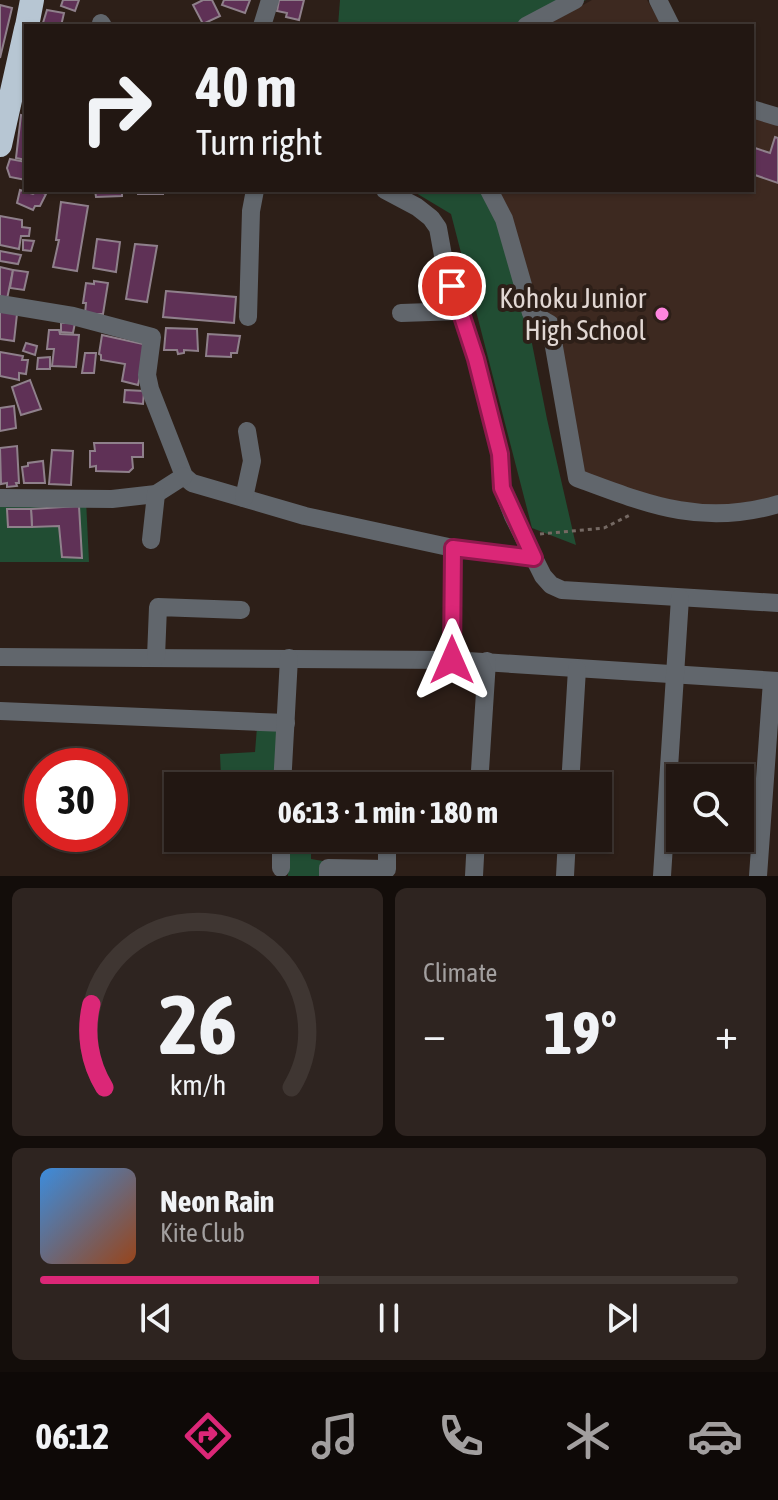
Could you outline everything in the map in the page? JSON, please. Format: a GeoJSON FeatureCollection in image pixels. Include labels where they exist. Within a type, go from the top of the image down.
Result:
{"type":"FeatureCollection","features":[{"type":"Feature","properties":{"kind":"highway"},"geometry":{"type":"LineString","coordinates":[[27,24],[32,0]]}},
{"type":"Feature","properties":{"kind":"highway"},"geometry":{"type":"LineString","coordinates":[[0,145],[24,37]]}},
{"type":"Feature","properties":{"kind":"street"},"geometry":{"type":"LineString","coordinates":[[263,24],[270,0]]}},
{"type":"Feature","properties":{"kind":"street"},"geometry":{"type":"LineString","coordinates":[[530,24],[575,0]]}},
{"type":"Feature","properties":{"kind":"street"},"geometry":{"type":"LineString","coordinates":[[658,0],[670,24]]}},
{"type":"Feature","properties":{"kind":"street"},"geometry":{"type":"LineString","coordinates":[[754,110],[778,117]]}},
{"type":"Feature","properties":{"kind":"street"},"geometry":{"type":"LineString","coordinates":[[248,317],[251,211],[255,192]]}},
{"type":"Feature","properties":{"kind":"street"},"geometry":{"type":"LineString","coordinates":[[389,192],[417,207],[438,228],[444,261],[476,359],[500,454],[502,488],[543,576],[551,585],[562,590],[778,603]]}},
{"type":"Feature","properties":{"kind":"street"},"geometry":{"type":"LineString","coordinates":[[490,192],[504,219],[531,313],[550,324],[577,478],[651,505],[690,513],[715,514],[778,504]]}},
{"type":"Feature","properties":{"kind":"street"},"geometry":{"type":"LineString","coordinates":[[0,304],[73,316],[152,337],[147,375],[150,389],[184,476],[192,483],[305,516],[453,548],[534,558]]}},
{"type":"Feature","properties":{"kind":"street"},"geometry":{"type":"LineString","coordinates":[[401,313],[460,311]]}},
{"type":"Feature","properties":{"kind":"street"},"geometry":{"type":"LineString","coordinates":[[244,498],[252,461],[247,431]]}},
{"type":"Feature","properties":{"kind":"street"},"geometry":{"type":"LineString","coordinates":[[0,498],[112,499],[156,494],[184,476]]}},
{"type":"Feature","properties":{"kind":"street"},"geometry":{"type":"LineString","coordinates":[[151,540],[156,494]]}},
{"type":"Feature","properties":{"kind":"street"},"geometry":{"type":"LineString","coordinates":[[452,660],[453,548]]}},
{"type":"Feature","properties":{"kind":"street"},"geometry":{"type":"LineString","coordinates":[[662,876],[680,598]]}},
{"type":"Feature","properties":{"kind":"street"},"geometry":{"type":"LineString","coordinates":[[156,657],[158,607],[241,610]]}},
{"type":"Feature","properties":{"kind":"street"},"geometry":{"type":"LineString","coordinates":[[0,657],[487,661],[775,681],[758,876]]}},
{"type":"Feature","properties":{"kind":"street"},"geometry":{"type":"LineString","coordinates":[[283,772],[289,658]]}},
{"type":"Feature","properties":{"kind":"street"},"geometry":{"type":"LineString","coordinates":[[480,772],[487,661]]}},
{"type":"Feature","properties":{"kind":"street"},"geometry":{"type":"LineString","coordinates":[[571,772],[577,669]]}},
{"type":"Feature","properties":{"kind":"street"},"geometry":{"type":"LineString","coordinates":[[0,711],[286,723]]}},
{"type":"Feature","properties":{"kind":"street"},"geometry":{"type":"LineString","coordinates":[[281,852],[281,868]]}},
{"type":"Feature","properties":{"kind":"street"},"geometry":{"type":"LineString","coordinates":[[328,876],[328,868],[379,872],[387,869],[387,852]]}},
{"type":"Feature","properties":{"kind":"street"},"geometry":{"type":"LineString","coordinates":[[474,876],[475,852]]}},
{"type":"Feature","properties":{"kind":"street"},"geometry":{"type":"LineString","coordinates":[[565,876],[566,852]]}},
{"type":"Feature","properties":{"kind":"path"},"geometry":{"type":"LineString","coordinates":[[523,536],[604,528],[651,505]]}},
{"type":"Feature","properties":{"kind":"shaded area"},"geometry":{"type":"Polygon","coordinates":[[[592,0],[647,0],[661,24],[549,24],[592,0]]]}},
{"type":"Feature","properties":{"kind":"shaded area","name":"Kohoku Junior High School"},"geometry":{"type":"Polygon","coordinates":[[[754,117],[778,124],[778,497],[718,507],[617,487],[582,473],[536,309],[496,192],[754,192],[754,117]]]}},
{"type":"Feature","properties":{"kind":"green space"},"geometry":{"type":"Polygon","coordinates":[[[340,0],[586,0],[536,24],[338,24],[340,0]]]}},
{"type":"Feature","properties":{"kind":"green space"},"geometry":{"type":"Polygon","coordinates":[[[414,192],[487,192],[520,283],[576,545],[532,528],[451,214],[414,192]]]}},
{"type":"Feature","properties":{"kind":"green space"},"geometry":{"type":"Polygon","coordinates":[[[0,498],[86,500],[89,562],[0,562],[0,498]]]}},
{"type":"Feature","properties":{"kind":"green space"},"geometry":{"type":"Polygon","coordinates":[[[257,727],[280,727],[277,772],[221,772],[220,754],[255,752],[257,727]]]}},
{"type":"Feature","properties":{"kind":"green space"},"geometry":{"type":"Polygon","coordinates":[[[288,852],[311,852],[311,859],[323,861],[322,876],[288,876],[288,852]]]}},
{"type":"Feature","properties":{"kind":"building"},"geometry":{"type":"Polygon","coordinates":[[[63,0],[79,0],[75,11],[61,6],[63,0]]]}},
{"type":"Feature","properties":{"kind":"building"},"geometry":{"type":"Polygon","coordinates":[[[212,0],[220,16],[203,24],[193,5],[212,0]]]}},
{"type":"Feature","properties":{"kind":"building"},"geometry":{"type":"Polygon","coordinates":[[[224,0],[250,0],[245,13],[222,5],[224,0]]]}},
{"type":"Feature","properties":{"kind":"building"},"geometry":{"type":"Polygon","coordinates":[[[279,0],[304,0],[299,20],[277,11],[279,0]]]}},
{"type":"Feature","properties":{"kind":"building"},"geometry":{"type":"Polygon","coordinates":[[[0,5],[12,8],[0,58],[0,5]]]}},
{"type":"Feature","properties":{"kind":"building"},"geometry":{"type":"Polygon","coordinates":[[[47,10],[64,13],[61,24],[43,24],[47,10]]]}},
{"type":"Feature","properties":{"kind":"building"},"geometry":{"type":"Polygon","coordinates":[[[21,115],[24,116],[24,160],[16,158],[21,115]]]}},
{"type":"Feature","properties":{"kind":"building"},"geometry":{"type":"Polygon","coordinates":[[[775,137],[778,138],[778,183],[754,175],[754,148],[770,153],[775,137]]]}},
{"type":"Feature","properties":{"kind":"building"},"geometry":{"type":"Polygon","coordinates":[[[10,159],[24,162],[24,180],[10,177],[7,168],[10,159]]]}},
{"type":"Feature","properties":{"kind":"building"},"geometry":{"type":"Polygon","coordinates":[[[20,190],[46,194],[40,206],[35,206],[33,210],[17,203],[20,190]]]}},
{"type":"Feature","properties":{"kind":"building"},"geometry":{"type":"Polygon","coordinates":[[[95,192],[122,192],[122,196],[96,197],[95,192]]]}},
{"type":"Feature","properties":{"kind":"building"},"geometry":{"type":"Polygon","coordinates":[[[138,192],[163,192],[163,194],[138,192]]]}},
{"type":"Feature","properties":{"kind":"building"},"geometry":{"type":"Polygon","coordinates":[[[61,202],[88,206],[77,271],[53,267],[59,240],[56,240],[61,202]]]}},
{"type":"Feature","properties":{"kind":"building"},"geometry":{"type":"Polygon","coordinates":[[[0,216],[22,220],[22,227],[30,228],[29,236],[21,236],[19,249],[0,245],[0,216]]]}},
{"type":"Feature","properties":{"kind":"building"},"geometry":{"type":"Polygon","coordinates":[[[97,239],[120,242],[116,272],[93,268],[97,239]]]}},
{"type":"Feature","properties":{"kind":"building"},"geometry":{"type":"Polygon","coordinates":[[[23,240],[34,241],[31,251],[23,250],[23,240]]]}},
{"type":"Feature","properties":{"kind":"building"},"geometry":{"type":"Polygon","coordinates":[[[135,244],[157,246],[147,302],[126,299],[135,244]]]}},
{"type":"Feature","properties":{"kind":"building"},"geometry":{"type":"Polygon","coordinates":[[[0,251],[21,255],[18,264],[0,261],[0,251]]]}},
{"type":"Feature","properties":{"kind":"building"},"geometry":{"type":"Polygon","coordinates":[[[0,267],[13,270],[7,299],[0,298],[0,267]]]}},
{"type":"Feature","properties":{"kind":"building"},"geometry":{"type":"Polygon","coordinates":[[[13,270],[28,272],[24,290],[10,288],[13,270]]]}},
{"type":"Feature","properties":{"kind":"building"},"geometry":{"type":"Polygon","coordinates":[[[94,281],[108,283],[103,314],[85,314],[86,283],[94,284],[94,281]]]}},
{"type":"Feature","properties":{"kind":"building"},"geometry":{"type":"Polygon","coordinates":[[[166,291],[236,297],[234,323],[163,317],[166,291]]]}},
{"type":"Feature","properties":{"kind":"building"},"geometry":{"type":"Polygon","coordinates":[[[0,311],[17,314],[14,341],[0,339],[0,311]]]}},
{"type":"Feature","properties":{"kind":"building"},"geometry":{"type":"Polygon","coordinates":[[[61,323],[75,323],[73,333],[61,332],[61,323]]]}},
{"type":"Feature","properties":{"kind":"building"},"geometry":{"type":"Polygon","coordinates":[[[166,328],[197,329],[198,351],[184,350],[184,353],[178,354],[177,350],[164,350],[166,328]]]}},
{"type":"Feature","properties":{"kind":"building"},"geometry":{"type":"Polygon","coordinates":[[[49,330],[79,335],[76,367],[52,366],[54,349],[47,349],[49,330]]]}},
{"type":"Feature","properties":{"kind":"building"},"geometry":{"type":"Polygon","coordinates":[[[208,334],[240,336],[237,353],[231,353],[231,357],[206,356],[208,334]]]}},
{"type":"Feature","properties":{"kind":"building"},"geometry":{"type":"Polygon","coordinates":[[[102,335],[143,344],[144,358],[138,385],[122,381],[125,364],[101,360],[102,335]]]}},
{"type":"Feature","properties":{"kind":"building"},"geometry":{"type":"Polygon","coordinates":[[[26,343],[37,346],[35,355],[23,351],[26,343]]]}},
{"type":"Feature","properties":{"kind":"building"},"geometry":{"type":"Polygon","coordinates":[[[0,352],[23,356],[22,360],[28,360],[26,374],[19,373],[19,380],[0,376],[0,352]]]}},
{"type":"Feature","properties":{"kind":"building"},"geometry":{"type":"Polygon","coordinates":[[[85,353],[96,353],[94,373],[82,373],[85,353]]]}},
{"type":"Feature","properties":{"kind":"building"},"geometry":{"type":"Polygon","coordinates":[[[50,357],[50,369],[37,369],[38,358],[50,357]]]}},
{"type":"Feature","properties":{"kind":"building"},"geometry":{"type":"Polygon","coordinates":[[[30,380],[41,409],[21,415],[12,387],[30,380]]]}},
{"type":"Feature","properties":{"kind":"building"},"geometry":{"type":"Polygon","coordinates":[[[125,390],[144,391],[143,404],[124,402],[125,390]]]}},
{"type":"Feature","properties":{"kind":"building"},"geometry":{"type":"Polygon","coordinates":[[[14,406],[16,428],[0,431],[0,408],[14,406]]]}},
{"type":"Feature","properties":{"kind":"building"},"geometry":{"type":"Polygon","coordinates":[[[94,443],[143,443],[143,457],[132,457],[133,468],[129,472],[96,471],[96,466],[90,467],[90,451],[95,451],[94,443]]]}},
{"type":"Feature","properties":{"kind":"building"},"geometry":{"type":"Polygon","coordinates":[[[17,446],[19,483],[7,487],[7,483],[1,484],[0,448],[17,446]]]}},
{"type":"Feature","properties":{"kind":"building"},"geometry":{"type":"Polygon","coordinates":[[[52,450],[73,451],[71,485],[49,484],[52,450]]]}},
{"type":"Feature","properties":{"kind":"building"},"geometry":{"type":"Polygon","coordinates":[[[43,461],[45,483],[24,483],[22,467],[43,461]]]}},
{"type":"Feature","properties":{"kind":"building"},"geometry":{"type":"Polygon","coordinates":[[[79,506],[82,558],[62,557],[59,526],[32,527],[31,509],[79,506]]]}},
{"type":"Feature","properties":{"kind":"building"},"geometry":{"type":"Polygon","coordinates":[[[7,509],[31,509],[32,527],[8,527],[7,509]]]}},
{"type":"Feature","properties":{"kind":"place","name":"Kohoku Junior High School"},"geometry":{"type":"Point","coordinates":[662,314]}},
{"type":"Feature","properties":{"kind":"route"},"geometry":{"type":"LineString","coordinates":[[452,286],[476,359],[500,454],[502,488],[534,558],[453,548],[452,660]]}}]}
